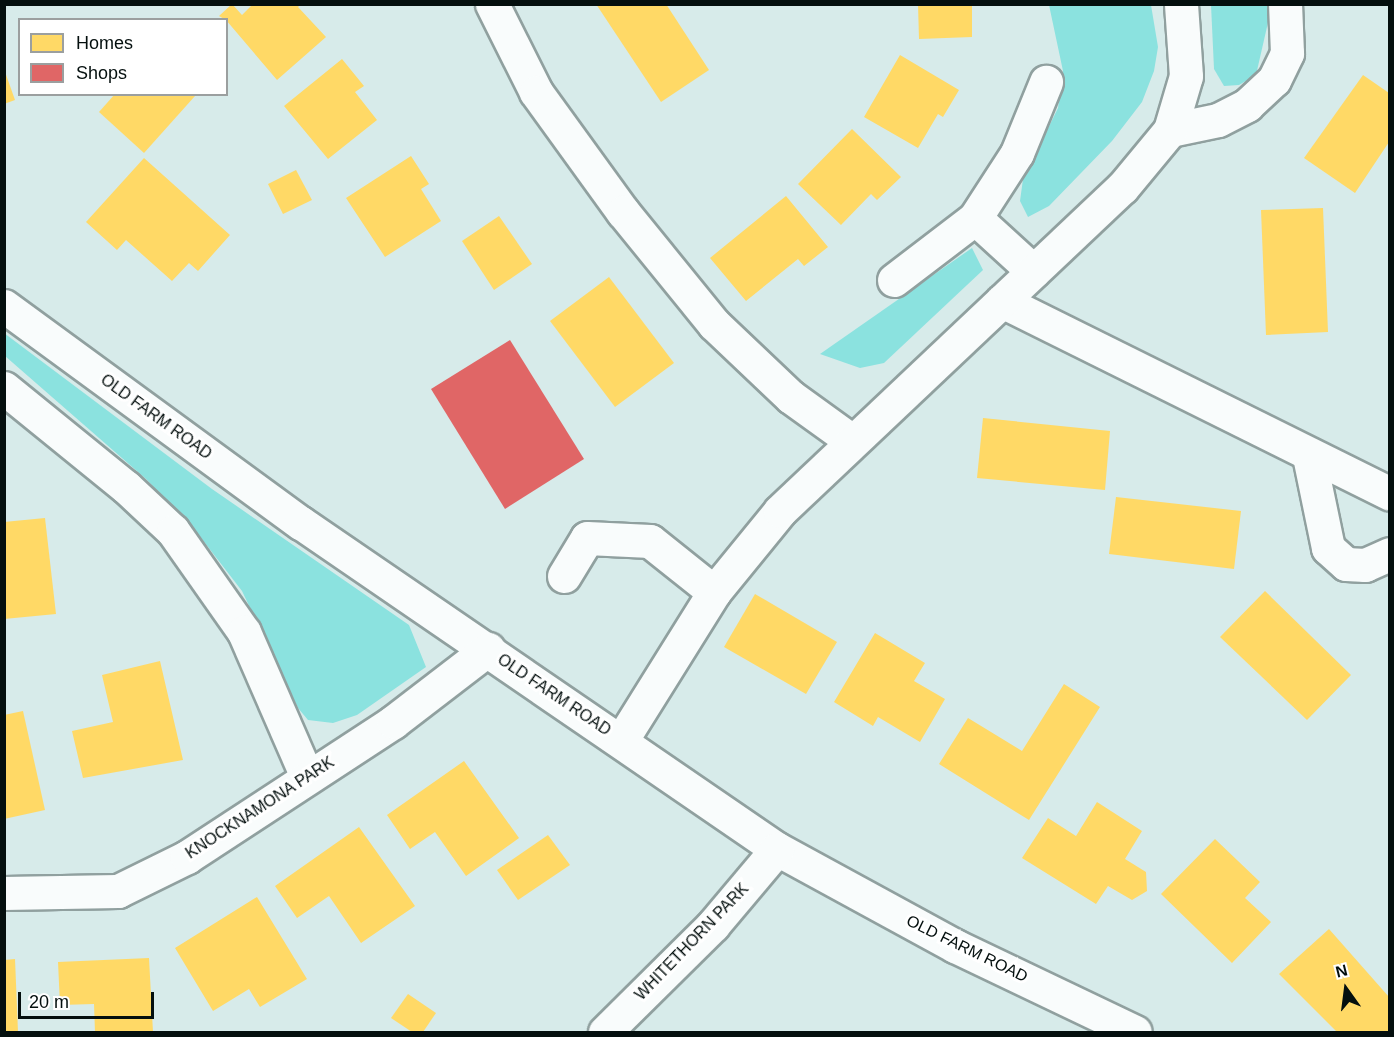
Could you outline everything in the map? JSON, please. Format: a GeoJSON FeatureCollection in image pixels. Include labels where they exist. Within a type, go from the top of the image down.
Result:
{"type":"FeatureCollection","features":[{"type":"Feature","properties":{"kind":"street"},"geometry":{"type":"LineString","coordinates":[[492,4],[536,92],[623,212],[714,324],[791,397],[852,441]]}},
{"type":"Feature","properties":{"kind":"street"},"geometry":{"type":"LineString","coordinates":[[621,741],[714,592],[780,511],[1122,188],[1170,130],[1186,76],[1181,4]]}},
{"type":"Feature","properties":{"kind":"street"},"geometry":{"type":"LineString","coordinates":[[1170,130],[1218,120],[1247,105],[1274,80],[1287,53],[1285,4]]}},
{"type":"Feature","properties":{"kind":"street"},"geometry":{"type":"LineString","coordinates":[[894,280],[975,218],[1017,153],[1046,82]]}},
{"type":"Feature","properties":{"kind":"street"},"geometry":{"type":"LineString","coordinates":[[975,218],[1033,271]]}},
{"type":"Feature","properties":{"kind":"street"},"geometry":{"type":"LineString","coordinates":[[1002,301],[1389,494]]}},
{"type":"Feature","properties":{"kind":"street","name":"OLD FARM ROAD"},"geometry":{"type":"LineString","coordinates":[[4,306],[301,523],[777,849],[955,946],[1135,1032]]}},
{"type":"Feature","properties":{"kind":"street"},"geometry":{"type":"LineString","coordinates":[[4,388],[126,487],[173,531],[244,632],[307,777]]}},
{"type":"Feature","properties":{"kind":"street"},"geometry":{"type":"LineString","coordinates":[[1309,456],[1328,548],[1346,564],[1365,565],[1389,554]]}},
{"type":"Feature","properties":{"kind":"street"},"geometry":{"type":"LineString","coordinates":[[564,576],[587,538],[650,541],[714,592]]}},
{"type":"Feature","properties":{"kind":"street","name":"KNOCKNAMONA PARK"},"geometry":{"type":"LineString","coordinates":[[4,893],[118,891],[187,856],[393,722],[488,649]]}},
{"type":"Feature","properties":{"kind":"street","name":"WHITETHORN PARK"},"geometry":{"type":"LineString","coordinates":[[605,1032],[713,925],[777,849]]}},
{"type":"Feature","properties":{"kind":"shaded area"},"geometry":{"type":"Polygon","coordinates":[[[1049,5],[1151,5],[1158,47],[1154,71],[1142,102],[1112,141],[1049,206],[1028,217],[1020,201],[1023,179],[1058,108],[1063,71],[1049,5]]]}},
{"type":"Feature","properties":{"kind":"shaded area"},"geometry":{"type":"Polygon","coordinates":[[[1211,5],[1272,5],[1256,75],[1239,85],[1224,86],[1214,69],[1211,5]]]}},
{"type":"Feature","properties":{"kind":"shaded area"},"geometry":{"type":"Polygon","coordinates":[[[972,248],[983,270],[884,363],[860,368],[820,354],[972,248]]]}},
{"type":"Feature","properties":{"kind":"shaded area"},"geometry":{"type":"Polygon","coordinates":[[[4,333],[212,489],[409,625],[426,667],[357,715],[333,723],[308,720],[298,708],[242,591],[198,534],[146,479],[5,356],[4,333]]]}},
{"type":"Feature","properties":{"kind":"building: Homes"},"geometry":{"type":"Polygon","coordinates":[[[232,4],[242,15],[253,4],[301,4],[298,7],[326,37],[277,80],[228,22],[228,18],[219,16],[232,4]]]}},
{"type":"Feature","properties":{"kind":"building: Homes"},"geometry":{"type":"Polygon","coordinates":[[[596,4],[666,4],[709,70],[661,102],[596,4]]]}},
{"type":"Feature","properties":{"kind":"building: Homes"},"geometry":{"type":"Polygon","coordinates":[[[918,4],[972,4],[972,37],[919,39],[918,4]]]}},
{"type":"Feature","properties":{"kind":"building: Homes"},"geometry":{"type":"Polygon","coordinates":[[[900,55],[959,90],[943,117],[938,114],[918,148],[864,117],[900,55]]]}},
{"type":"Feature","properties":{"kind":"building: Homes"},"geometry":{"type":"Polygon","coordinates":[[[342,59],[364,86],[355,92],[377,120],[328,159],[284,106],[342,59]]]}},
{"type":"Feature","properties":{"kind":"building: Homes"},"geometry":{"type":"Polygon","coordinates":[[[4,69],[15,100],[4,104],[4,69]]]}},
{"type":"Feature","properties":{"kind":"building: Homes"},"geometry":{"type":"Polygon","coordinates":[[[1363,75],[1389,93],[1389,142],[1355,193],[1304,158],[1363,75]]]}},
{"type":"Feature","properties":{"kind":"building: Homes"},"geometry":{"type":"Polygon","coordinates":[[[113,96],[195,96],[144,153],[99,112],[113,96]]]}},
{"type":"Feature","properties":{"kind":"building: Homes"},"geometry":{"type":"Polygon","coordinates":[[[852,129],[901,177],[877,200],[871,194],[841,225],[798,184],[852,129]]]}},
{"type":"Feature","properties":{"kind":"building: Homes"},"geometry":{"type":"Polygon","coordinates":[[[411,156],[429,184],[421,189],[441,221],[385,257],[346,198],[411,156]]]}},
{"type":"Feature","properties":{"kind":"building: Homes"},"geometry":{"type":"Polygon","coordinates":[[[144,158],[230,235],[198,271],[189,263],[172,281],[126,240],[117,250],[86,222],[144,158]]]}},
{"type":"Feature","properties":{"kind":"building: Homes"},"geometry":{"type":"Polygon","coordinates":[[[296,170],[312,200],[283,214],[268,184],[296,170]]]}},
{"type":"Feature","properties":{"kind":"building: Homes"},"geometry":{"type":"Polygon","coordinates":[[[786,196],[828,247],[804,266],[798,259],[746,301],[710,258],[786,196]]]}},
{"type":"Feature","properties":{"kind":"building: Homes"},"geometry":{"type":"Polygon","coordinates":[[[1323,208],[1328,332],[1266,335],[1261,210],[1323,208]]]}},
{"type":"Feature","properties":{"kind":"building: Homes"},"geometry":{"type":"Polygon","coordinates":[[[499,216],[532,264],[494,290],[462,241],[499,216]]]}},
{"type":"Feature","properties":{"kind":"building: Homes"},"geometry":{"type":"Polygon","coordinates":[[[609,277],[674,363],[615,407],[550,321],[609,277]]]}},
{"type":"Feature","properties":{"kind":"building: Homes"},"geometry":{"type":"Polygon","coordinates":[[[983,418],[1110,431],[1105,490],[977,478],[983,418]]]}},
{"type":"Feature","properties":{"kind":"building: Homes"},"geometry":{"type":"Polygon","coordinates":[[[1116,497],[1241,511],[1234,569],[1109,554],[1116,497]]]}},
{"type":"Feature","properties":{"kind":"building: Homes"},"geometry":{"type":"Polygon","coordinates":[[[45,518],[56,614],[4,619],[4,522],[45,518]]]}},
{"type":"Feature","properties":{"kind":"building: Homes"},"geometry":{"type":"Polygon","coordinates":[[[1265,591],[1351,675],[1307,720],[1220,637],[1265,591]]]}},
{"type":"Feature","properties":{"kind":"building: Homes"},"geometry":{"type":"Polygon","coordinates":[[[755,594],[837,642],[806,694],[724,647],[755,594]]]}},
{"type":"Feature","properties":{"kind":"building: Homes"},"geometry":{"type":"Polygon","coordinates":[[[875,633],[925,663],[914,681],[945,699],[920,742],[878,717],[873,726],[834,702],[875,633]]]}},
{"type":"Feature","properties":{"kind":"building: Homes"},"geometry":{"type":"Polygon","coordinates":[[[160,661],[183,760],[83,778],[72,731],[113,722],[102,675],[160,661]]]}},
{"type":"Feature","properties":{"kind":"building: Homes"},"geometry":{"type":"Polygon","coordinates":[[[1064,684],[1100,707],[1029,820],[939,764],[968,718],[1022,751],[1064,684]]]}},
{"type":"Feature","properties":{"kind":"building: Homes"},"geometry":{"type":"Polygon","coordinates":[[[23,711],[45,810],[4,819],[4,715],[23,711]]]}},
{"type":"Feature","properties":{"kind":"building: Homes"},"geometry":{"type":"Polygon","coordinates":[[[464,761],[519,838],[466,876],[435,832],[410,849],[387,815],[464,761]]]}},
{"type":"Feature","properties":{"kind":"building: Homes"},"geometry":{"type":"Polygon","coordinates":[[[1097,802],[1142,831],[1125,859],[1146,872],[1147,891],[1132,900],[1108,886],[1096,904],[1022,858],[1048,818],[1076,836],[1097,802]]]}},
{"type":"Feature","properties":{"kind":"building: Homes"},"geometry":{"type":"Polygon","coordinates":[[[359,827],[415,906],[361,943],[329,896],[297,918],[275,886],[359,827]]]}},
{"type":"Feature","properties":{"kind":"building: Homes"},"geometry":{"type":"Polygon","coordinates":[[[548,835],[570,865],[518,900],[497,870],[548,835]]]}},
{"type":"Feature","properties":{"kind":"building: Homes"},"geometry":{"type":"Polygon","coordinates":[[[1215,839],[1260,882],[1245,898],[1271,922],[1232,963],[1161,894],[1215,839]]]}},
{"type":"Feature","properties":{"kind":"building: Homes"},"geometry":{"type":"Polygon","coordinates":[[[257,897],[307,979],[260,1007],[249,989],[213,1011],[175,948],[257,897]]]}},
{"type":"Feature","properties":{"kind":"building: Homes"},"geometry":{"type":"Polygon","coordinates":[[[1329,929],[1389,997],[1389,1032],[1337,1032],[1279,974],[1329,929]]]}},
{"type":"Feature","properties":{"kind":"building: Homes"},"geometry":{"type":"Polygon","coordinates":[[[149,958],[153,1032],[95,1032],[94,1004],[60,1005],[58,962],[149,958]]]}},
{"type":"Feature","properties":{"kind":"building: Homes"},"geometry":{"type":"Polygon","coordinates":[[[15,959],[18,1032],[4,1032],[4,960],[15,959]]]}},
{"type":"Feature","properties":{"kind":"building: Homes"},"geometry":{"type":"Polygon","coordinates":[[[408,994],[436,1013],[423,1032],[412,1032],[391,1018],[408,994]]]}},
{"type":"Feature","properties":{"kind":"building: Shops"},"geometry":{"type":"Polygon","coordinates":[[[510,340],[584,459],[505,509],[431,389],[510,340]]]}}]}
